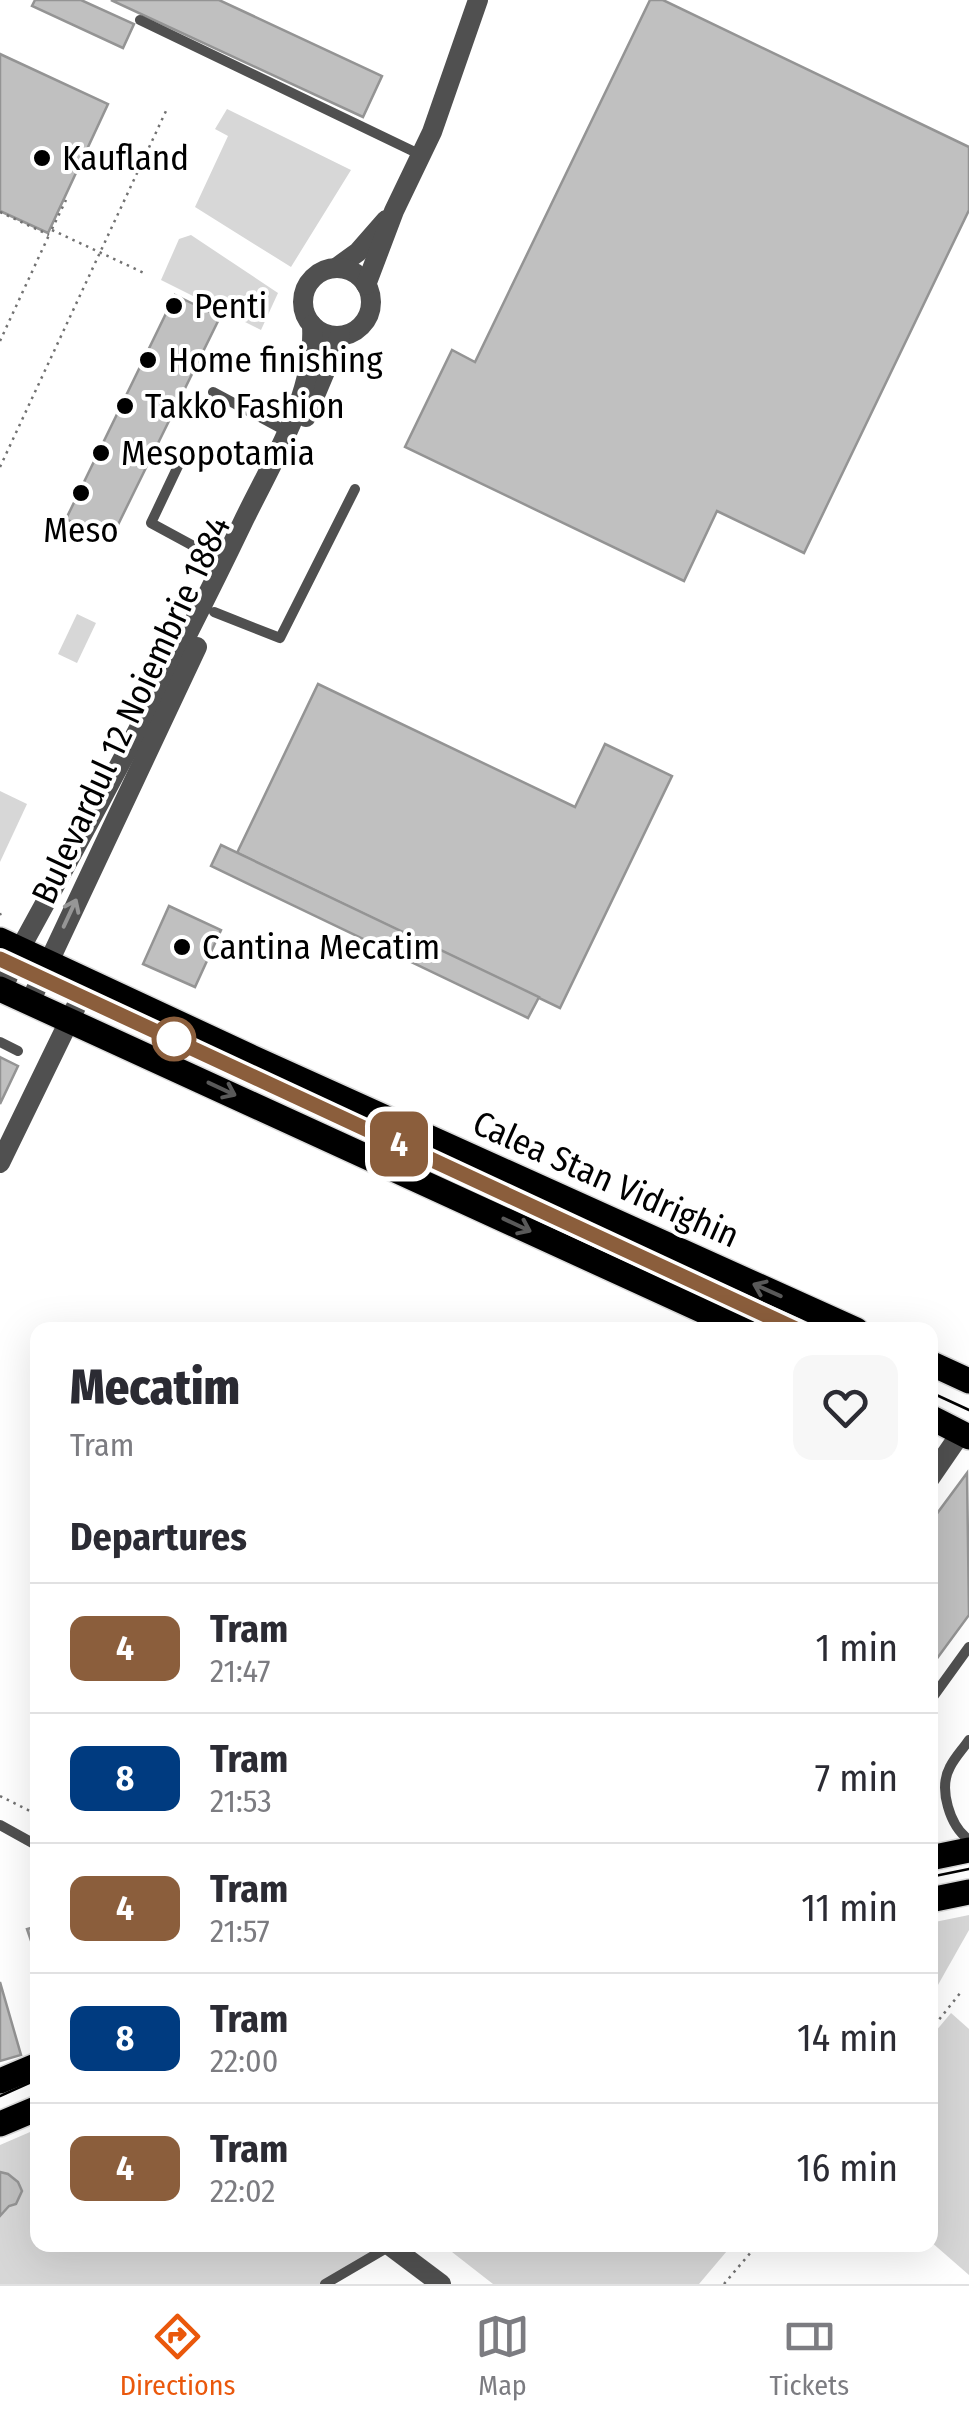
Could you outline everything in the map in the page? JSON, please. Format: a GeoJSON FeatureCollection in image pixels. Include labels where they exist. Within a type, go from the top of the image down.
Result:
{"type":"FeatureCollection","features":[{"type":"Feature","properties":{"kind":"main road","name":"Calea Stan Vidrighin"},"geometry":{"type":"LineString","coordinates":[[5,930],[48,962],[88,982],[838,1322]]}},
{"type":"Feature","properties":{"kind":"main road"},"geometry":{"type":"LineString","coordinates":[[1,989],[728,1322]]}},
{"type":"Feature","properties":{"kind":"main road"},"geometry":{"type":"LineString","coordinates":[[938,1366],[969,1380]]}},
{"type":"Feature","properties":{"kind":"main road"},"geometry":{"type":"LineString","coordinates":[[938,1422],[965,1435]]}},
{"type":"Feature","properties":{"kind":"main road"},"geometry":{"type":"LineString","coordinates":[[938,1856],[969,1850]]}},
{"type":"Feature","properties":{"kind":"main road"},"geometry":{"type":"LineString","coordinates":[[938,1898],[969,1892]]}},
{"type":"Feature","properties":{"kind":"main road"},"geometry":{"type":"LineString","coordinates":[[0,2081],[30,2069]]}},
{"type":"Feature","properties":{"kind":"main road"},"geometry":{"type":"LineString","coordinates":[[0,2124],[30,2111]]}},
{"type":"Feature","properties":{"kind":"street"},"geometry":{"type":"LineString","coordinates":[[366,285],[394,211],[422,156],[478,0]]}},
{"type":"Feature","properties":{"kind":"street"},"geometry":{"type":"LineString","coordinates":[[336,268],[348,270],[366,285],[371,304],[358,328],[340,336],[312,325],[303,306],[307,286],[319,273],[336,268],[358,252],[394,211]]}},
{"type":"Feature","properties":{"kind":"street","name":"Bulevardul 12 Noiembrie 1884"},"geometry":{"type":"LineString","coordinates":[[1,989],[5,930],[190,633],[286,431],[310,366],[312,325]]}},
{"type":"Feature","properties":{"kind":"street","name":"Bulevardul 12 Noiembrie 1884"},"geometry":{"type":"LineString","coordinates":[[30,1002],[312,405],[340,336]]}},
{"type":"Feature","properties":{"kind":"street"},"geometry":{"type":"LineString","coordinates":[[0,1163],[88,982]]}},
{"type":"Feature","properties":{"kind":"street"},"geometry":{"type":"LineString","coordinates":[[938,1468],[965,1435]]}},
{"type":"Feature","properties":{"kind":"street"},"geometry":{"type":"LineString","coordinates":[[398,2252],[441,2284]]}},
{"type":"Feature","properties":{"kind":"lane"},"geometry":{"type":"LineString","coordinates":[[140,20],[422,156]]}},
{"type":"Feature","properties":{"kind":"lane"},"geometry":{"type":"LineString","coordinates":[[213,392],[286,431]]}},
{"type":"Feature","properties":{"kind":"lane"},"geometry":{"type":"LineString","coordinates":[[179,464],[151,523],[224,562]]}},
{"type":"Feature","properties":{"kind":"lane"},"geometry":{"type":"LineString","coordinates":[[214,612],[280,638],[354,488]]}},
{"type":"Feature","properties":{"kind":"lane"},"geometry":{"type":"LineString","coordinates":[[0,1042],[18,1052]]}},
{"type":"Feature","properties":{"kind":"lane"},"geometry":{"type":"LineString","coordinates":[[938,1691],[969,1647]]}},
{"type":"Feature","properties":{"kind":"lane"},"geometry":{"type":"LineString","coordinates":[[969,1740],[945,1780],[955,1828],[969,1840]]}},
{"type":"Feature","properties":{"kind":"lane"},"geometry":{"type":"LineString","coordinates":[[0,1826],[30,1842]]}},
{"type":"Feature","properties":{"kind":"lane"},"geometry":{"type":"LineString","coordinates":[[325,2284],[380,2252]]}},
{"type":"Feature","properties":{"kind":"path"},"geometry":{"type":"LineString","coordinates":[[0,467],[166,111]]}},
{"type":"Feature","properties":{"kind":"path"},"geometry":{"type":"LineString","coordinates":[[0,341],[66,200]]}},
{"type":"Feature","properties":{"kind":"path"},"geometry":{"type":"LineString","coordinates":[[0,212],[144,272]]}},
{"type":"Feature","properties":{"kind":"path"},"geometry":{"type":"LineString","coordinates":[[0,1796],[30,1811]]}},
{"type":"Feature","properties":{"kind":"path"},"geometry":{"type":"LineString","coordinates":[[938,2021],[961,1992]]}},
{"type":"Feature","properties":{"kind":"path"},"geometry":{"type":"LineString","coordinates":[[724,2284],[751,2252]]}},
{"type":"Feature","properties":{"kind":"shaded area"},"geometry":{"type":"Polygon","coordinates":[[[227,109],[351,170],[291,267],[195,207],[228,136],[215,129],[227,109]]]}},
{"type":"Feature","properties":{"kind":"shaded area"},"geometry":{"type":"Polygon","coordinates":[[[191,235],[278,293],[261,330],[161,280],[179,239],[191,235]]]}},
{"type":"Feature","properties":{"kind":"shaded area"},"geometry":{"type":"Polygon","coordinates":[[[77,614],[96,623],[77,663],[58,654],[77,614]]]}},
{"type":"Feature","properties":{"kind":"shaded area"},"geometry":{"type":"Polygon","coordinates":[[[0,791],[27,804],[0,862],[0,791]]]}},
{"type":"Feature","properties":{"kind":"shaded area"},"geometry":{"type":"Polygon","coordinates":[[[969,1915],[969,1930],[938,1985],[938,1921],[969,1915]]]}},
{"type":"Feature","properties":{"kind":"shaded area"},"geometry":{"type":"Polygon","coordinates":[[[951,2013],[969,2029],[969,2275],[938,2248],[938,2028],[951,2013]]]}},
{"type":"Feature","properties":{"kind":"shaded area"},"geometry":{"type":"Polygon","coordinates":[[[30,2132],[30,2252],[378,2252],[325,2284],[0,2284],[0,2145],[30,2132]]]}},
{"type":"Feature","properties":{"kind":"shaded area"},"geometry":{"type":"Polygon","coordinates":[[[452,2252],[726,2252],[699,2284],[493,2284],[452,2252]]]}},
{"type":"Feature","properties":{"kind":"building"},"geometry":{"type":"Polygon","coordinates":[[[35,0],[81,0],[134,24],[123,48],[32,6],[35,0]]]}},
{"type":"Feature","properties":{"kind":"building"},"geometry":{"type":"Polygon","coordinates":[[[111,0],[219,0],[382,76],[363,117],[111,0]]]}},
{"type":"Feature","properties":{"kind":"building"},"geometry":{"type":"Polygon","coordinates":[[[650,0],[663,0],[969,147],[969,210],[804,553],[717,511],[684,581],[405,447],[452,350],[475,362],[650,0]]]}},
{"type":"Feature","properties":{"kind":"building","name":"Kaufland"},"geometry":{"type":"Polygon","coordinates":[[[0,54],[108,104],[48,233],[0,211],[0,54]]]}},
{"type":"Feature","properties":{"kind":"building"},"geometry":{"type":"Polygon","coordinates":[[[175,295],[220,317],[110,541],[66,519],[175,295]]]}},
{"type":"Feature","properties":{"kind":"building"},"geometry":{"type":"Polygon","coordinates":[[[318,684],[575,807],[605,744],[672,776],[560,1008],[237,853],[318,684]]]}},
{"type":"Feature","properties":{"kind":"building"},"geometry":{"type":"Polygon","coordinates":[[[221,845],[539,997],[528,1018],[211,866],[221,845]]]}},
{"type":"Feature","properties":{"kind":"building","name":"Cantina Mecatim"},"geometry":{"type":"Polygon","coordinates":[[[169,906],[221,930],[195,987],[143,964],[169,906]]]}},
{"type":"Feature","properties":{"kind":"building"},"geometry":{"type":"Polygon","coordinates":[[[0,1057],[18,1066],[0,1104],[0,1057]]]}},
{"type":"Feature","properties":{"kind":"building"},"geometry":{"type":"Polygon","coordinates":[[[967,1473],[969,1615],[938,1657],[938,1512],[967,1473]]]}},
{"type":"Feature","properties":{"kind":"building"},"geometry":{"type":"Polygon","coordinates":[[[0,1982],[21,2055],[0,2061],[0,1982]]]}},
{"type":"Feature","properties":{"kind":"building"},"geometry":{"type":"Polygon","coordinates":[[[0,2172],[18,2182],[22,2191],[16,2204],[0,2216],[0,2172]]]}},
{"type":"Feature","properties":{"kind":"tram line"},"geometry":{"type":"LineString","coordinates":[[0,959],[781,1322]]}},
{"type":"Feature","properties":{"kind":"tram line","name":"4"},"geometry":{"type":"LineString","coordinates":[[0,959],[781,1322]]}},
{"type":"Feature","properties":{"kind":"tram line"},"geometry":{"type":"LineString","coordinates":[[938,1396],[969,1410]]}},
{"type":"Feature","properties":{"kind":"tram line"},"geometry":{"type":"LineString","coordinates":[[938,1875],[969,1869]]}},
{"type":"Feature","properties":{"kind":"tram line"},"geometry":{"type":"LineString","coordinates":[[0,2096],[30,2083]]}},
{"type":"Feature","properties":{"kind":"place","name":"Kaufland"},"geometry":{"type":"Point","coordinates":[42,158]}},
{"type":"Feature","properties":{"kind":"place","name":"Penti"},"geometry":{"type":"Point","coordinates":[174,306]}},
{"type":"Feature","properties":{"kind":"place","name":"Home finishing"},"geometry":{"type":"Point","coordinates":[148,360]}},
{"type":"Feature","properties":{"kind":"place","name":"Takko Fashion"},"geometry":{"type":"Point","coordinates":[125,406]}},
{"type":"Feature","properties":{"kind":"place","name":"Mesopotamia"},"geometry":{"type":"Point","coordinates":[101,453]}},
{"type":"Feature","properties":{"kind":"place","name":"Meso"},"geometry":{"type":"Point","coordinates":[81,493]}},
{"type":"Feature","properties":{"kind":"place","name":"Cantina Mecatim"},"geometry":{"type":"Point","coordinates":[182,947]}}]}
